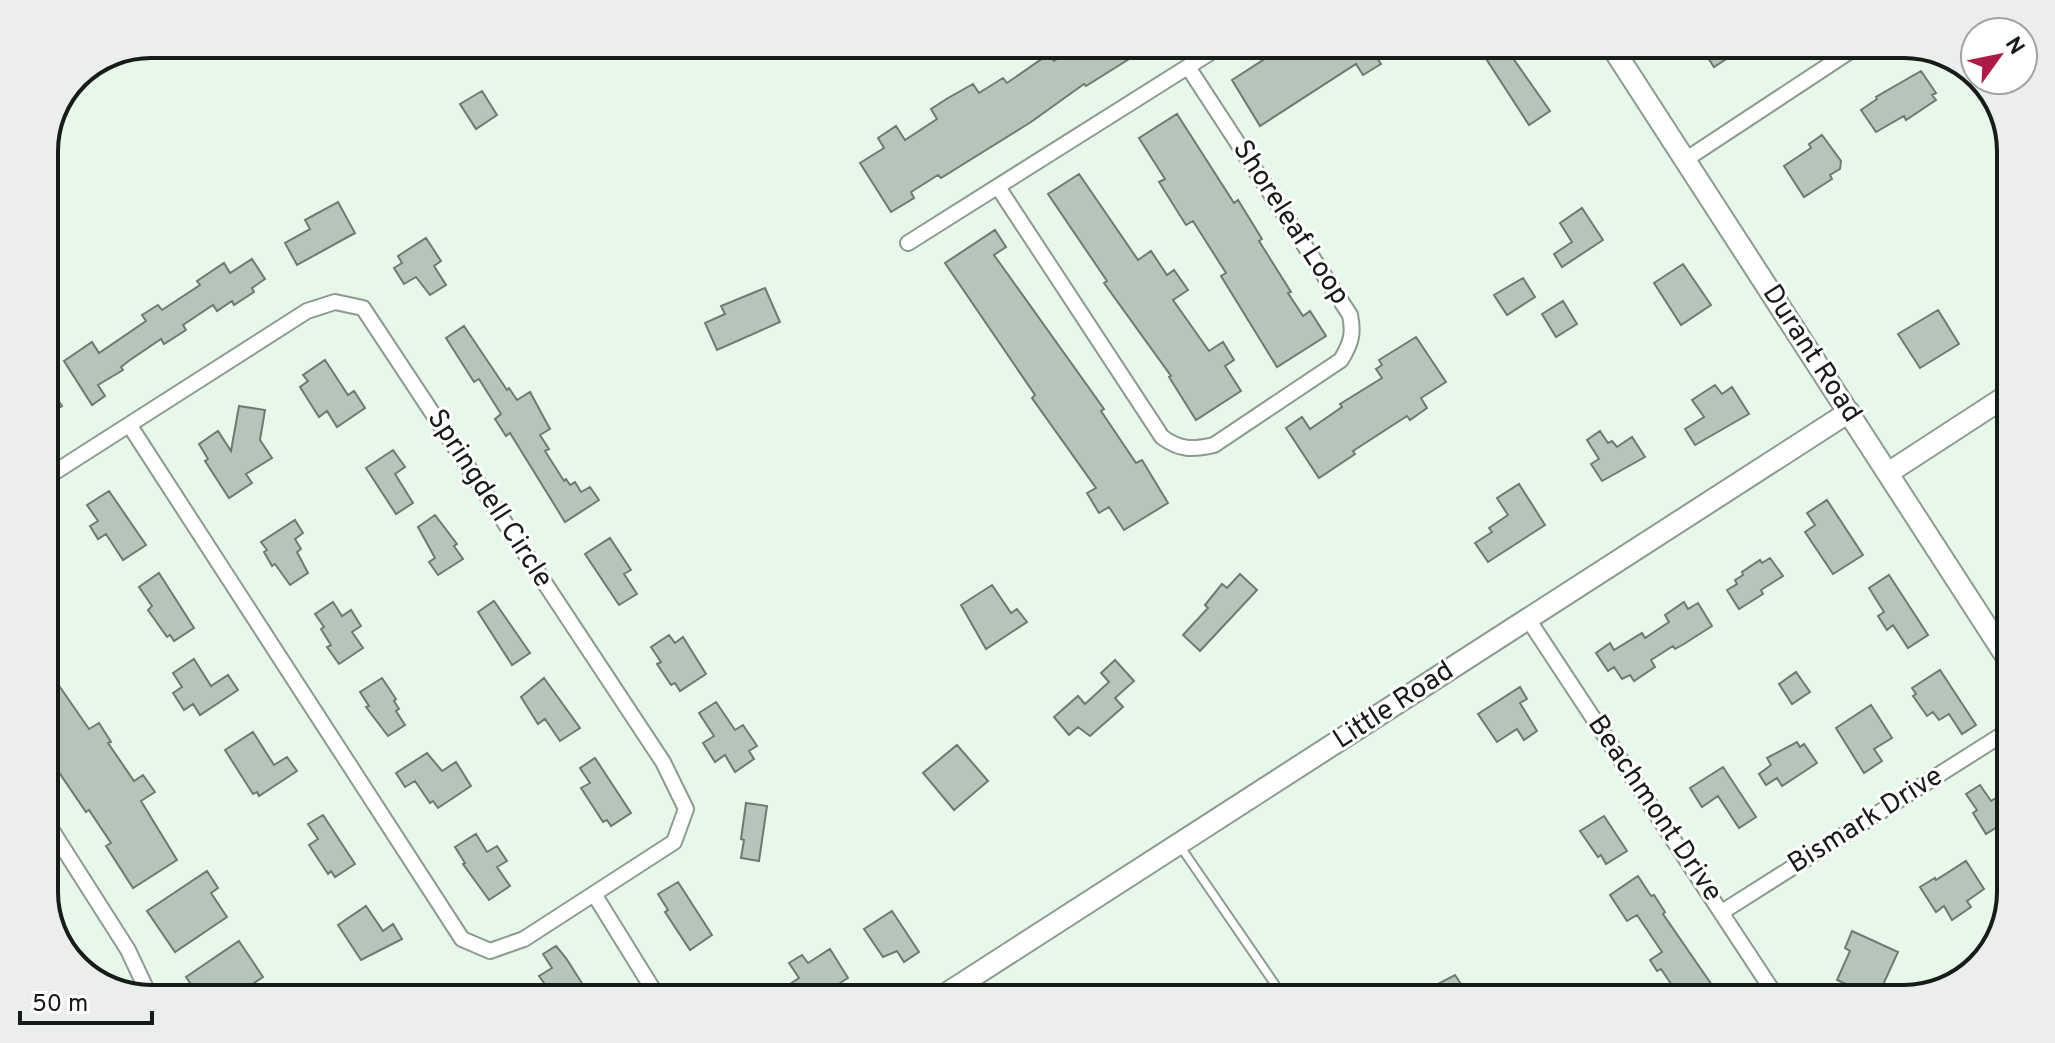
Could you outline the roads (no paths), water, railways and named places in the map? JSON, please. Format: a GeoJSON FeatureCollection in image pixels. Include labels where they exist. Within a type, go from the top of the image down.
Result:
{"type":"FeatureCollection","features":[{"type":"Feature","properties":{"kind":"street"},"geometry":{"type":"LineString","coordinates":[[908,243],[1202,58]]}},
{"type":"Feature","properties":{"kind":"street","name":"Durant Road"},"geometry":{"type":"LineString","coordinates":[[1619,58],[1997,642]]}},
{"type":"Feature","properties":{"kind":"street"},"geometry":{"type":"LineString","coordinates":[[1685,160],[1840,58]]}},
{"type":"Feature","properties":{"kind":"street","name":"Shoreleaf Loop"},"geometry":{"type":"LineString","coordinates":[[998,187],[1162,437],[1177,448],[1214,445],[1341,360],[1352,342],[1353,330],[1350,315],[1188,67]]}},
{"type":"Feature","properties":{"kind":"street","name":"Springdell Circle"},"geometry":{"type":"LineString","coordinates":[[58,470],[307,311],[335,302],[363,308],[663,762],[686,809],[674,842],[524,939],[490,951],[462,939],[130,426]]}},
{"type":"Feature","properties":{"kind":"street"},"geometry":{"type":"LineString","coordinates":[[1888,473],[1997,402]]}},
{"type":"Feature","properties":{"kind":"street","name":"Little Road"},"geometry":{"type":"LineString","coordinates":[[960,985],[1849,412]]}},
{"type":"Feature","properties":{"kind":"street","name":"Beachmont Drive"},"geometry":{"type":"LineString","coordinates":[[1528,619],[1769,985]]}},
{"type":"Feature","properties":{"kind":"street","name":"Bismark Drive"},"geometry":{"type":"LineString","coordinates":[[1722,912],[1997,738]]}},
{"type":"Feature","properties":{"kind":"street"},"geometry":{"type":"LineString","coordinates":[[58,840],[128,950],[144,984]]}},
{"type":"Feature","properties":{"kind":"street"},"geometry":{"type":"LineString","coordinates":[[594,894],[650,985]]}},
{"type":"Feature","properties":{"kind":"lane"},"geometry":{"type":"LineString","coordinates":[[1179,844],[1275,985]]}}]}
